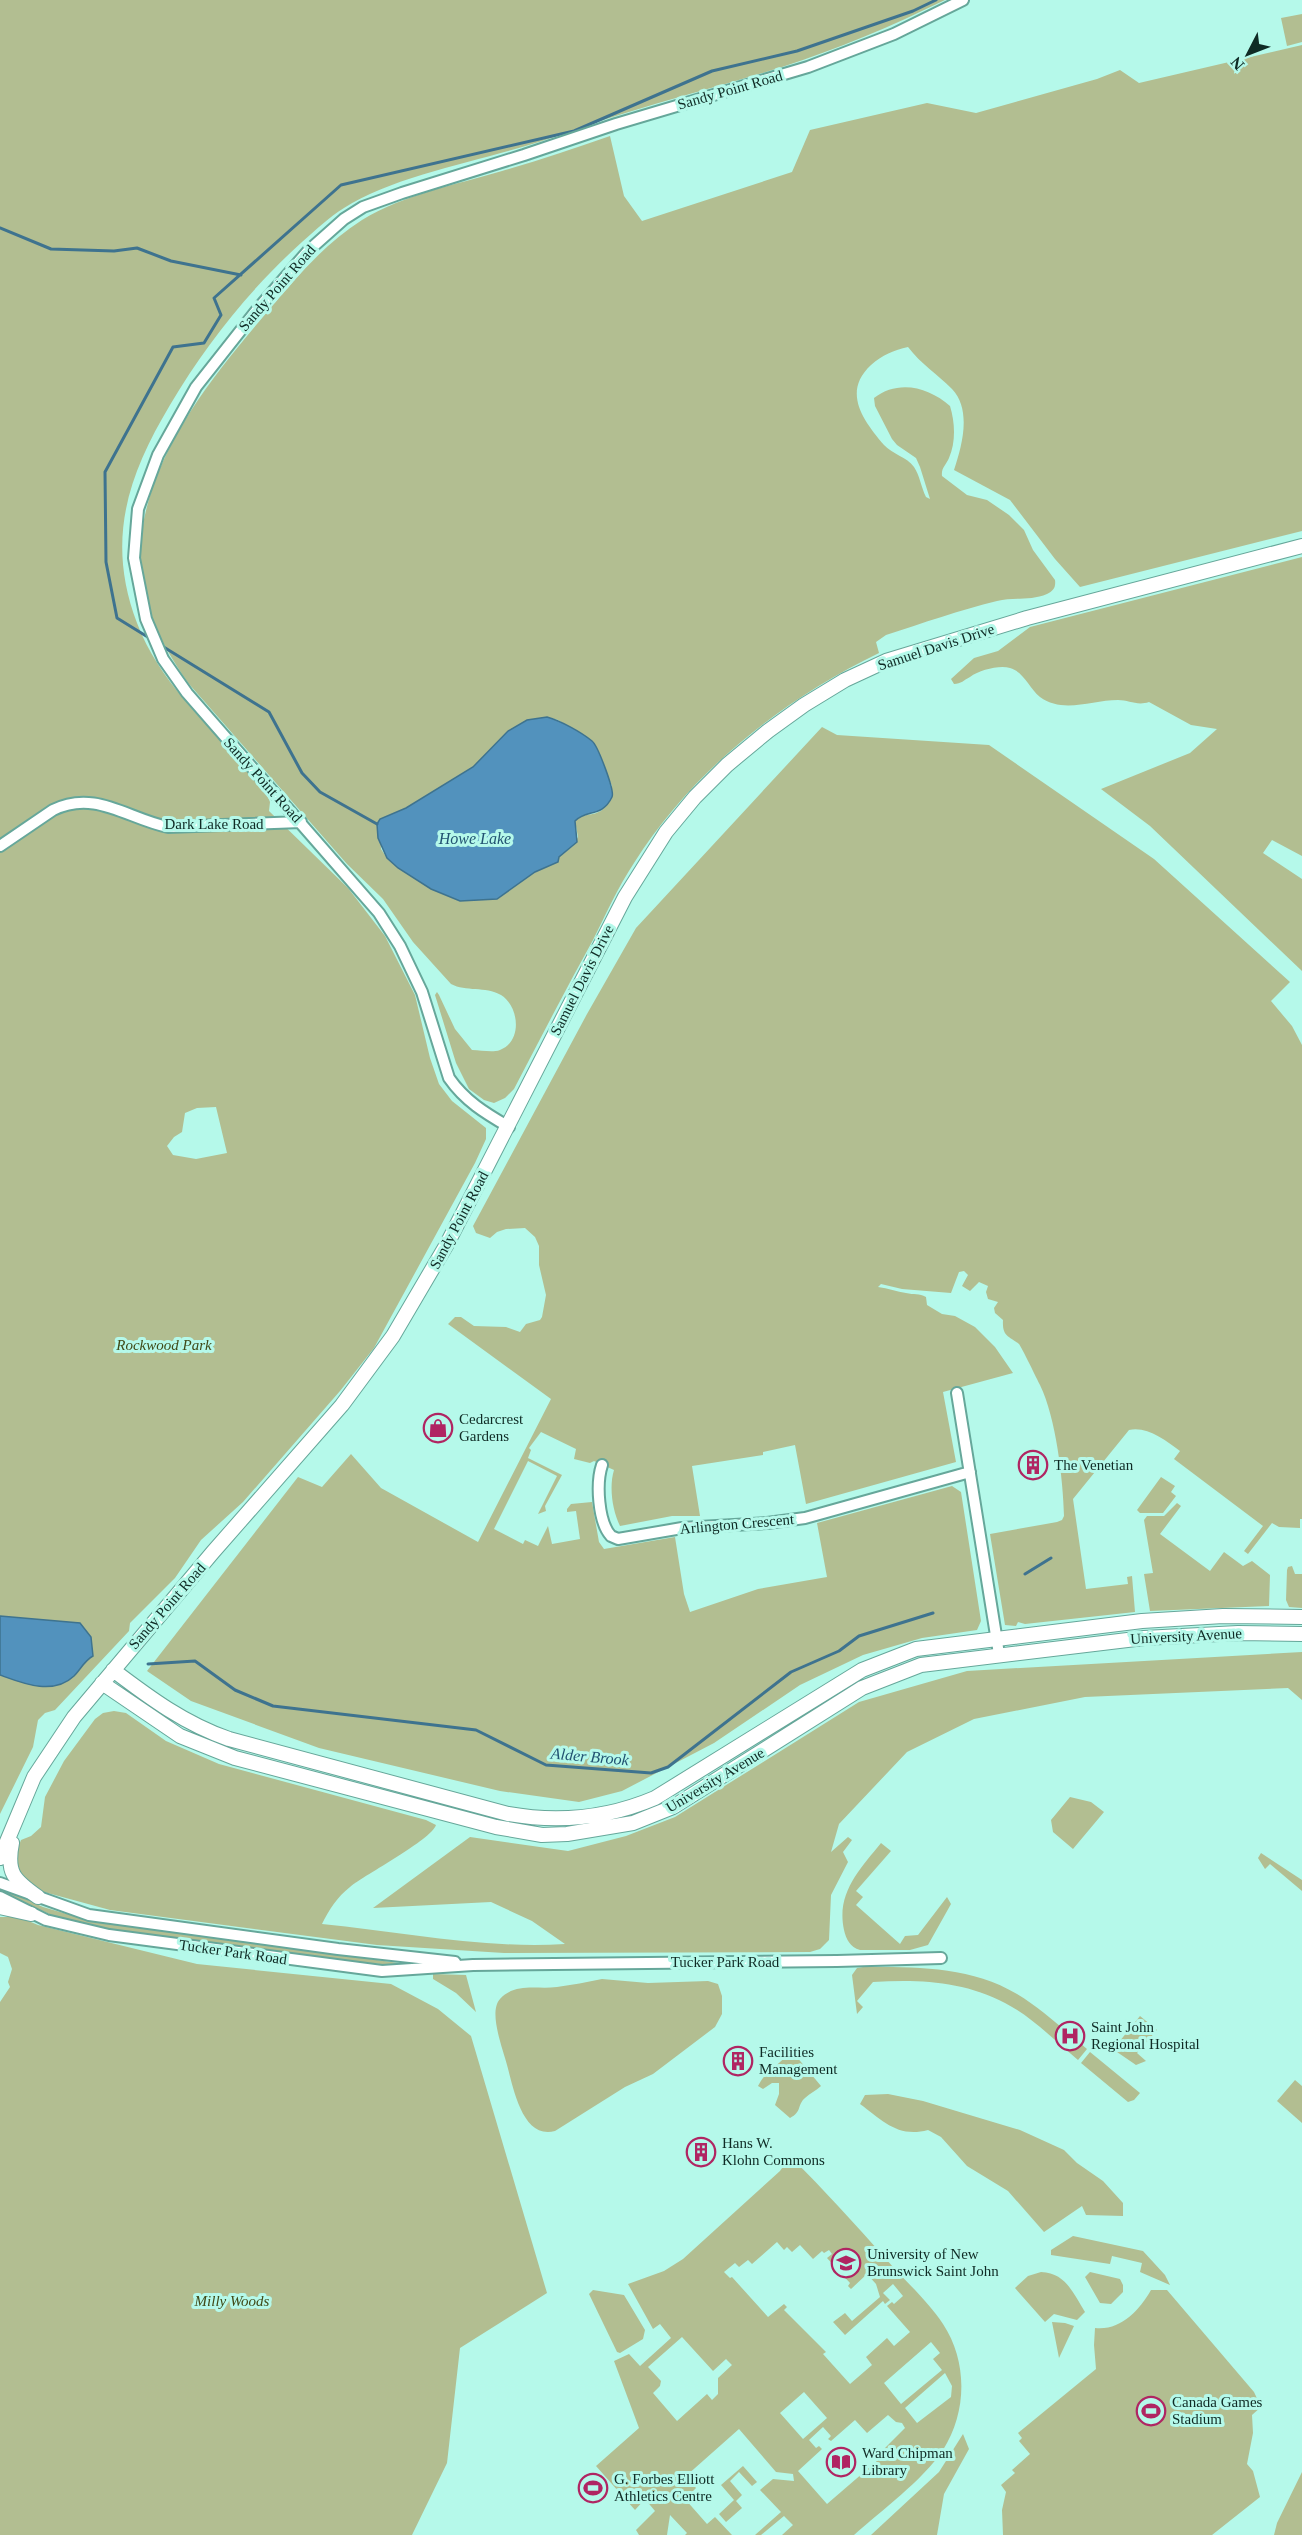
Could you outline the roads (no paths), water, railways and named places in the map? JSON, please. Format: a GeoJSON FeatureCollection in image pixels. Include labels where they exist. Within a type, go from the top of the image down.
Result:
{"type":"FeatureCollection","features":[{"type":"Feature","properties":{"kind":"main road","name":"Samuel Davis Drive"},"geometry":{"type":"LineString","coordinates":[[509,1127],[606,933],[654,848],[695,797],[727,765],[784,719],[845,680],[886,660],[1027,618],[1302,546]]}},
{"type":"Feature","properties":{"kind":"main road","name":"Sandy Point Road"},"geometry":{"type":"LineString","coordinates":[[0,1858],[18,1814],[45,1759],[74,1717],[342,1405],[375,1363],[447,1244],[509,1127]]}},
{"type":"Feature","properties":{"kind":"main road","name":"University Avenue"},"geometry":{"type":"LineString","coordinates":[[113,1670],[174,1714],[209,1732],[229,1739],[508,1814],[567,1819],[612,1812],[655,1798],[843,1680],[879,1662],[916,1649],[1165,1620],[1223,1616],[1302,1617]]}},
{"type":"Feature","properties":{"kind":"main road","name":"University Avenue"},"geometry":{"type":"LineString","coordinates":[[102,1683],[180,1736],[235,1758],[496,1827],[542,1835],[567,1834],[633,1823],[673,1807],[842,1700],[880,1679],[932,1663],[1144,1638],[1238,1633],[1302,1634]]}},
{"type":"Feature","properties":{"kind":"main road"},"geometry":{"type":"LineString","coordinates":[[18,1814],[10,1854],[10,1870],[18,1882],[38,1897]]}},
{"type":"Feature","properties":{"kind":"main road"},"geometry":{"type":"LineString","coordinates":[[0,1907],[31,1914]]}},
{"type":"Feature","properties":{"kind":"street","name":"Sandy Point Road"},"geometry":{"type":"LineString","coordinates":[[509,1127],[478,1109],[457,1090],[443,1062],[422,992],[400,946],[365,895],[202,711],[163,659],[146,619],[134,558],[138,509],[158,455],[196,387],[235,337],[308,252],[344,219],[363,207],[616,124],[808,67],[894,34],[963,0]]}},
{"type":"Feature","properties":{"kind":"street","name":"Dark Lake Road"},"geometry":{"type":"LineString","coordinates":[[0,846],[53,810],[81,802],[104,804],[168,826],[301,822]]}},
{"type":"Feature","properties":{"kind":"street"},"geometry":{"type":"LineString","coordinates":[[957,1393],[999,1654]]}},
{"type":"Feature","properties":{"kind":"street","name":"Arlington Crescent"},"geometry":{"type":"LineString","coordinates":[[602,1465],[598,1483],[605,1527],[611,1536],[618,1539],[682,1528],[767,1524],[805,1518],[970,1472]]}},
{"type":"Feature","properties":{"kind":"street","name":"Tucker Park Road"},"geometry":{"type":"LineString","coordinates":[[0,1883],[75,1911],[111,1918],[473,1965]]}},
{"type":"Feature","properties":{"kind":"street","name":"Tucker Park Road"},"geometry":{"type":"LineString","coordinates":[[0,1897],[31,1914],[65,1926],[109,1935],[382,1971],[473,1965],[941,1958]]}},
{"type":"Feature","properties":{"kind":"water","name":"Howe Lake"},"geometry":{"type":"Polygon","coordinates":[[[547,717],[571,727],[592,741],[605,769],[612,793],[612,797],[604,808],[579,817],[575,821],[577,842],[559,857],[558,862],[535,872],[497,899],[460,901],[431,889],[398,868],[387,858],[378,838],[377,824],[380,819],[406,808],[473,767],[508,731],[527,720],[547,717]]]}},
{"type":"Feature","properties":{"kind":"water"},"geometry":{"type":"Polygon","coordinates":[[[0,1616],[80,1623],[91,1637],[93,1656],[74,1676],[57,1685],[37,1686],[0,1675],[0,1616]]]}},
{"type":"Feature","properties":{"kind":"waterway"},"geometry":{"type":"LineString","coordinates":[[151,639],[117,618],[106,562],[105,472],[173,347],[204,343],[221,315],[214,298],[341,185],[574,131],[712,71],[797,51],[913,11],[936,0]]}},
{"type":"Feature","properties":{"kind":"waterway"},"geometry":{"type":"LineString","coordinates":[[0,228],[51,249],[114,251],[137,248],[171,261],[241,275]]}},
{"type":"Feature","properties":{"kind":"waterway"},"geometry":{"type":"LineString","coordinates":[[162,646],[269,712],[302,773],[320,792],[377,824]]}},
{"type":"Feature","properties":{"kind":"waterway","name":"Alder Brook"},"geometry":{"type":"LineString","coordinates":[[1025,1574],[1051,1558]]}},
{"type":"Feature","properties":{"kind":"waterway","name":"Alder Brook"},"geometry":{"type":"LineString","coordinates":[[148,1664],[195,1661],[235,1690],[273,1706],[476,1730],[546,1765],[651,1773],[668,1767],[791,1672],[839,1651],[859,1636],[933,1613]]}},
{"type":"Feature","properties":{"kind":"place","name":"Cedarcrest Gardens"},"geometry":{"type":"Point","coordinates":[438,1428]}},
{"type":"Feature","properties":{"kind":"place","name":"The Venetian"},"geometry":{"type":"Point","coordinates":[1033,1465]}},
{"type":"Feature","properties":{"kind":"place","name":"Saint John Regional Hospital"},"geometry":{"type":"Point","coordinates":[1070,2036]}},
{"type":"Feature","properties":{"kind":"place","name":"Facilities Management"},"geometry":{"type":"Point","coordinates":[738,2061]}},
{"type":"Feature","properties":{"kind":"place","name":"Hans W. Klohn Commons"},"geometry":{"type":"Point","coordinates":[701,2152]}},
{"type":"Feature","properties":{"kind":"place","name":"University of New Brunswick Saint John"},"geometry":{"type":"Point","coordinates":[846,2263]}},
{"type":"Feature","properties":{"kind":"place","name":"Canada Games Stadium"},"geometry":{"type":"Point","coordinates":[1151,2411]}},
{"type":"Feature","properties":{"kind":"place","name":"Ward Chipman Library"},"geometry":{"type":"Point","coordinates":[841,2462]}},
{"type":"Feature","properties":{"kind":"place","name":"G. Forbes Elliott Athletics Centre"},"geometry":{"type":"Point","coordinates":[593,2488]}},
{"type":"Feature","properties":{"kind":"park label","name":"Rockwood Park"},"geometry":{"type":"Point","coordinates":[164,1345]}},
{"type":"Feature","properties":{"kind":"park label","name":"Milly Woods"},"geometry":{"type":"Point","coordinates":[232,2301]}}]}
